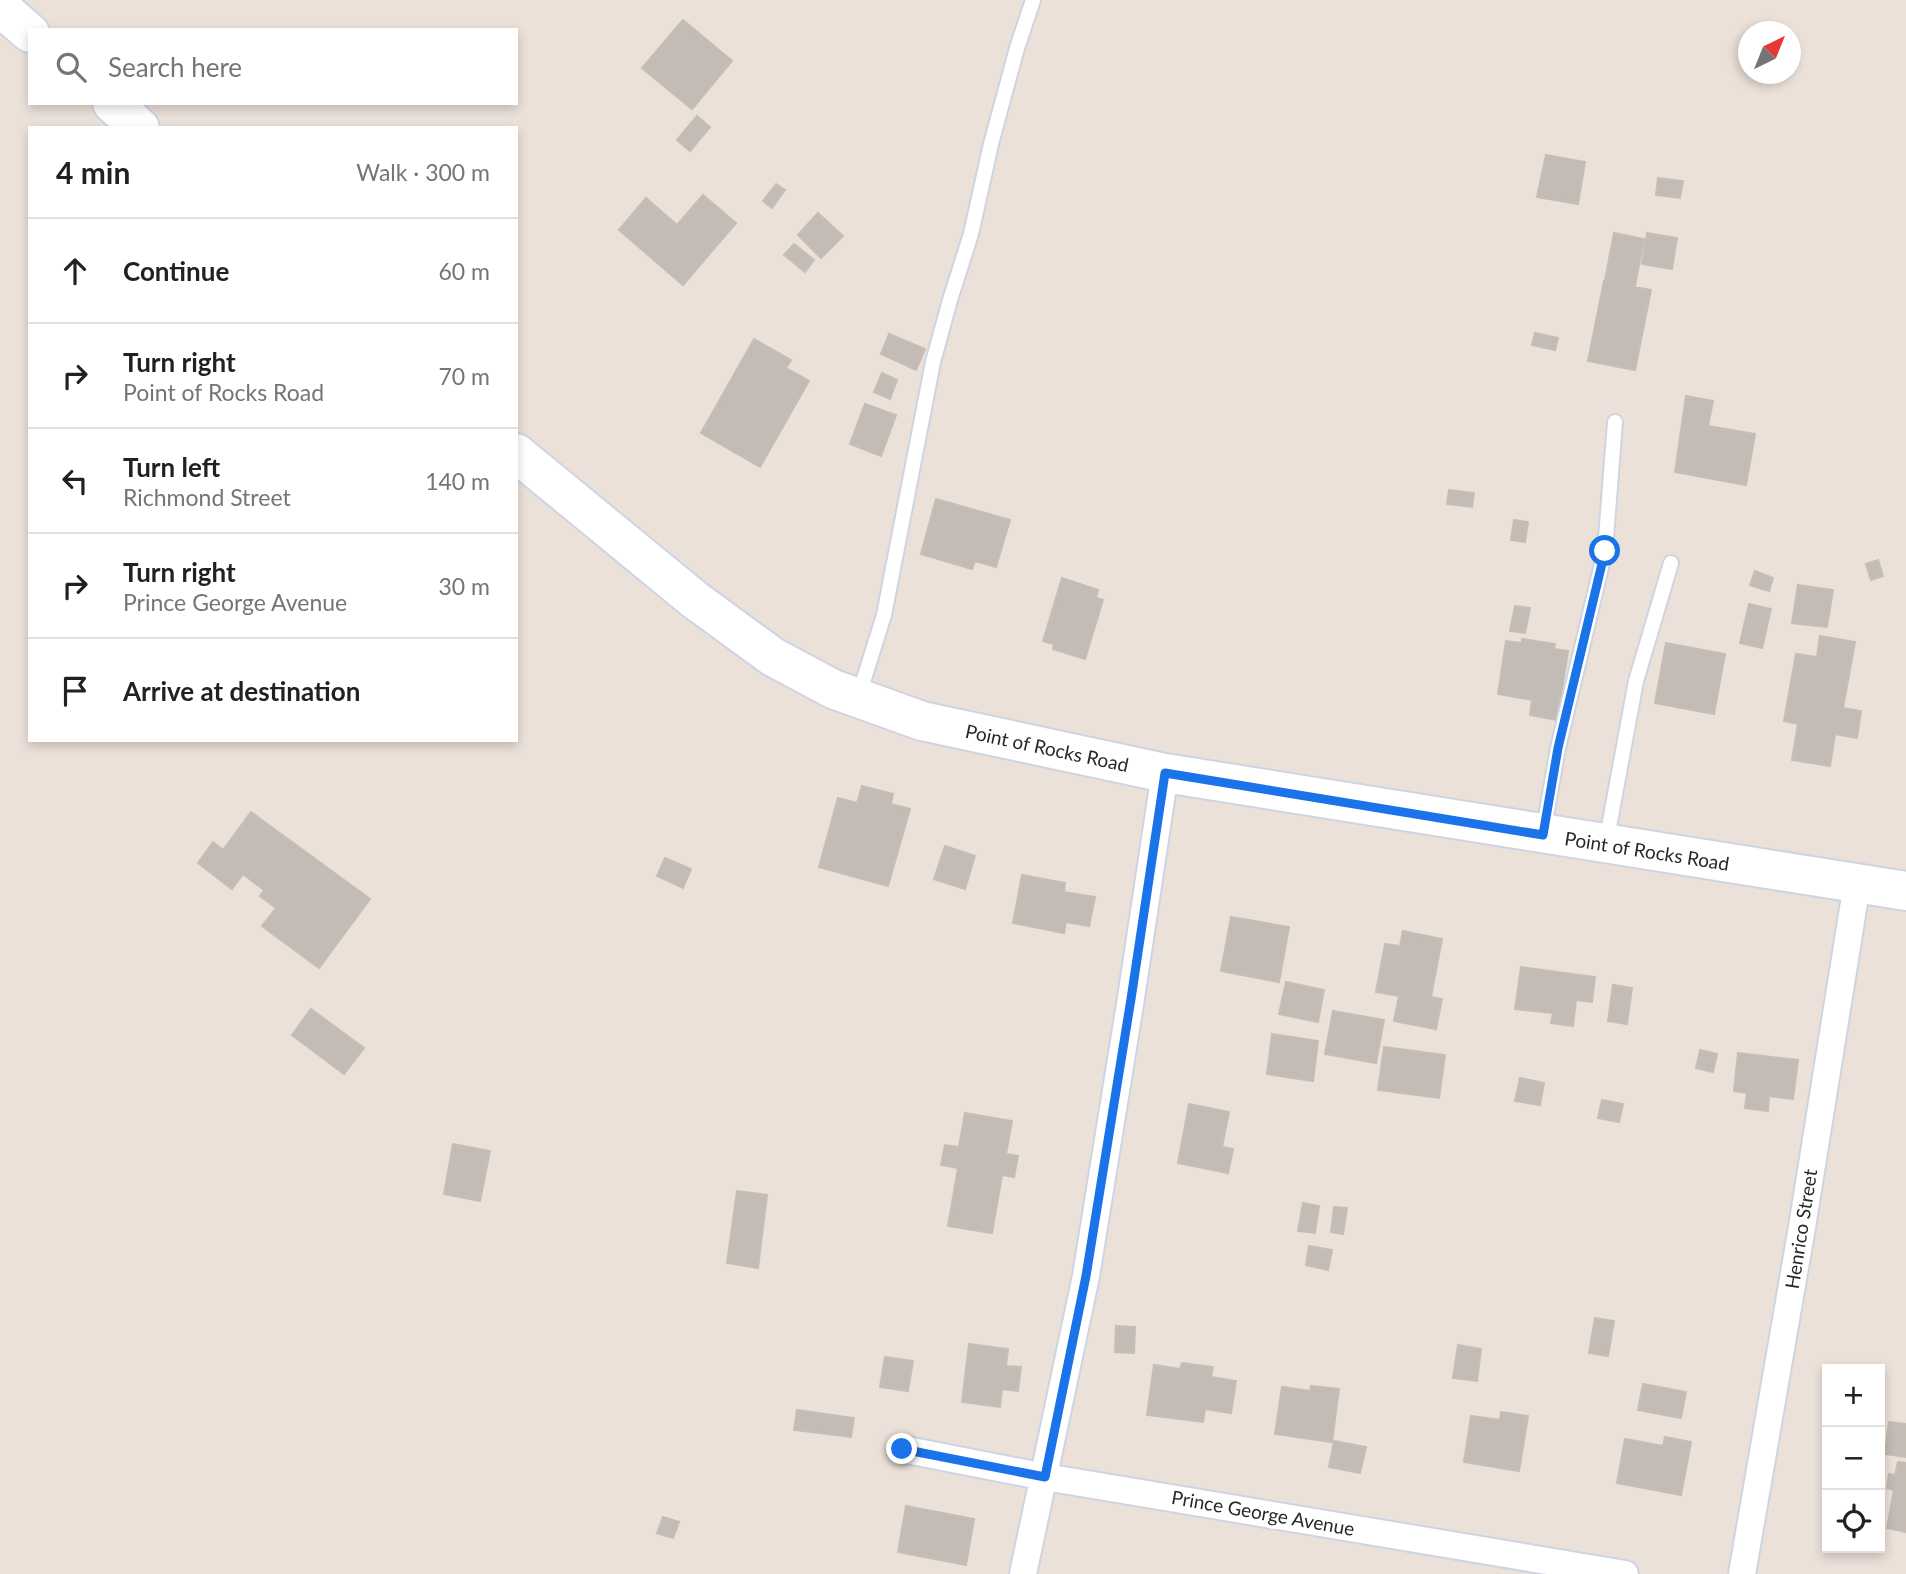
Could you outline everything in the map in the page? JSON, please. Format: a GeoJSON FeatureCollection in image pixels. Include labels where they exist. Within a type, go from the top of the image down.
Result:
{"type":"FeatureCollection","features":[{"type":"Feature","properties":{"kind":"street"},"geometry":{"type":"LineString","coordinates":[[0,7],[28,31]]}},
{"type":"Feature","properties":{"kind":"street"},"geometry":{"type":"LineString","coordinates":[[113,105],[138,126]]}},
{"type":"Feature","properties":{"kind":"street","name":"Point of Rocks Road"},"geometry":{"type":"LineString","coordinates":[[518,455],[739,634],[773,657],[857,699],[922,721],[1165,773],[1906,891]]}},
{"type":"Feature","properties":{"kind":"street"},"geometry":{"type":"LineString","coordinates":[[1023,1574],[1086,1276],[1165,773]]}},
{"type":"Feature","properties":{"kind":"street","name":"Henrico Street"},"geometry":{"type":"LineString","coordinates":[[1742,1574],[1857,884]]}},
{"type":"Feature","properties":{"kind":"street","name":"Prince George Avenue"},"geometry":{"type":"LineString","coordinates":[[902,1449],[1045,1477],[1625,1574]]}},
{"type":"Feature","properties":{"kind":"lane"},"geometry":{"type":"LineString","coordinates":[[857,699],[884,615],[933,362],[971,234],[991,144],[1017,48],[1033,0]]}},
{"type":"Feature","properties":{"kind":"lane"},"geometry":{"type":"LineString","coordinates":[[1543,835],[1558,748],[1605,551],[1615,422]]}},
{"type":"Feature","properties":{"kind":"lane"},"geometry":{"type":"LineString","coordinates":[[1606,845],[1636,681],[1671,563]]}},
{"type":"Feature","properties":{"kind":"building"},"geometry":{"type":"Polygon","coordinates":[[[683,20],[732,61],[692,109],[642,68],[683,20]]]}},
{"type":"Feature","properties":{"kind":"building"},"geometry":{"type":"Polygon","coordinates":[[[697,116],[710,127],[690,151],[677,140],[697,116]]]}},
{"type":"Feature","properties":{"kind":"building"},"geometry":{"type":"Polygon","coordinates":[[[1546,155],[1585,162],[1578,204],[1537,197],[1546,155]]]}},
{"type":"Feature","properties":{"kind":"building"},"geometry":{"type":"Polygon","coordinates":[[[1658,178],[1683,181],[1680,198],[1656,195],[1658,178]]]}},
{"type":"Feature","properties":{"kind":"building"},"geometry":{"type":"Polygon","coordinates":[[[776,184],[785,190],[772,208],[763,201],[776,184]]]}},
{"type":"Feature","properties":{"kind":"building"},"geometry":{"type":"Polygon","coordinates":[[[703,195],[736,223],[683,285],[619,230],[646,198],[677,225],[703,195]]]}},
{"type":"Feature","properties":{"kind":"building"},"geometry":{"type":"Polygon","coordinates":[[[818,213],[843,236],[821,258],[798,235],[818,213]]]}},
{"type":"Feature","properties":{"kind":"building"},"geometry":{"type":"Polygon","coordinates":[[[1614,233],[1644,239],[1635,286],[1605,280],[1614,233]]]}},
{"type":"Feature","properties":{"kind":"building"},"geometry":{"type":"Polygon","coordinates":[[[1647,233],[1677,238],[1672,269],[1642,264],[1647,233]]]}},
{"type":"Feature","properties":{"kind":"building"},"geometry":{"type":"Polygon","coordinates":[[[794,244],[814,260],[805,272],[784,255],[794,244]]]}},
{"type":"Feature","properties":{"kind":"building"},"geometry":{"type":"Polygon","coordinates":[[[1604,281],[1651,290],[1635,370],[1588,361],[1604,281]]]}},
{"type":"Feature","properties":{"kind":"building"},"geometry":{"type":"Polygon","coordinates":[[[1535,333],[1558,338],[1555,350],[1532,345],[1535,333]]]}},
{"type":"Feature","properties":{"kind":"building"},"geometry":{"type":"Polygon","coordinates":[[[889,334],[925,349],[916,370],[881,354],[889,334]]]}},
{"type":"Feature","properties":{"kind":"building"},"geometry":{"type":"Polygon","coordinates":[[[754,339],[791,360],[786,368],[809,381],[760,467],[701,433],[754,339]]]}},
{"type":"Feature","properties":{"kind":"building"},"geometry":{"type":"Polygon","coordinates":[[[882,373],[897,380],[890,399],[874,392],[882,373]]]}},
{"type":"Feature","properties":{"kind":"building"},"geometry":{"type":"Polygon","coordinates":[[[1686,396],[1713,401],[1708,426],[1755,434],[1746,485],[1675,472],[1686,396]]]}},
{"type":"Feature","properties":{"kind":"building"},"geometry":{"type":"Polygon","coordinates":[[[865,404],[896,415],[881,456],[850,444],[865,404]]]}},
{"type":"Feature","properties":{"kind":"building"},"geometry":{"type":"Polygon","coordinates":[[[1449,490],[1474,493],[1472,507],[1447,504],[1449,490]]]}},
{"type":"Feature","properties":{"kind":"building"},"geometry":{"type":"Polygon","coordinates":[[[936,499],[1010,520],[996,567],[975,561],[972,569],[921,554],[936,499]]]}},
{"type":"Feature","properties":{"kind":"building"},"geometry":{"type":"Polygon","coordinates":[[[1514,520],[1528,522],[1525,542],[1511,540],[1514,520]]]}},
{"type":"Feature","properties":{"kind":"building"},"geometry":{"type":"Polygon","coordinates":[[[1878,560],[1883,576],[1871,580],[1866,564],[1878,560]]]}},
{"type":"Feature","properties":{"kind":"building"},"geometry":{"type":"Polygon","coordinates":[[[1755,571],[1773,578],[1769,591],[1750,585],[1755,571]]]}},
{"type":"Feature","properties":{"kind":"building"},"geometry":{"type":"Polygon","coordinates":[[[1062,578],[1098,590],[1096,598],[1103,600],[1085,659],[1053,649],[1054,644],[1043,641],[1062,578]]]}},
{"type":"Feature","properties":{"kind":"building"},"geometry":{"type":"Polygon","coordinates":[[[1798,585],[1833,590],[1827,627],[1792,623],[1798,585]]]}},
{"type":"Feature","properties":{"kind":"building"},"geometry":{"type":"Polygon","coordinates":[[[1749,604],[1771,609],[1762,648],[1740,643],[1749,604]]]}},
{"type":"Feature","properties":{"kind":"building"},"geometry":{"type":"Polygon","coordinates":[[[1515,606],[1530,608],[1525,633],[1510,631],[1515,606]]]}},
{"type":"Feature","properties":{"kind":"building"},"geometry":{"type":"Polygon","coordinates":[[[1820,636],[1855,642],[1843,708],[1861,711],[1857,738],[1835,734],[1830,766],[1792,760],[1798,724],[1784,721],[1796,654],[1817,657],[1820,636]]]}},
{"type":"Feature","properties":{"kind":"building"},"geometry":{"type":"Polygon","coordinates":[[[1522,639],[1555,644],[1554,649],[1568,651],[1557,720],[1530,715],[1532,700],[1498,694],[1506,641],[1522,643],[1522,639]]]}},
{"type":"Feature","properties":{"kind":"building"},"geometry":{"type":"Polygon","coordinates":[[[1666,643],[1725,654],[1714,714],[1655,703],[1666,643]]]}},
{"type":"Feature","properties":{"kind":"building"},"geometry":{"type":"Polygon","coordinates":[[[862,786],[893,794],[891,804],[910,809],[888,886],[819,867],[838,798],[857,803],[862,786]]]}},
{"type":"Feature","properties":{"kind":"building"},"geometry":{"type":"Polygon","coordinates":[[[251,812],[370,899],[319,968],[262,926],[276,908],[260,896],[264,890],[243,874],[232,889],[198,863],[213,842],[223,850],[251,812]]]}},
{"type":"Feature","properties":{"kind":"building"},"geometry":{"type":"Polygon","coordinates":[[[945,846],[975,856],[965,889],[934,879],[945,846]]]}},
{"type":"Feature","properties":{"kind":"building"},"geometry":{"type":"Polygon","coordinates":[[[665,858],[691,869],[683,888],[657,876],[665,858]]]}},
{"type":"Feature","properties":{"kind":"building"},"geometry":{"type":"Polygon","coordinates":[[[1022,875],[1065,883],[1064,892],[1095,897],[1089,926],[1066,922],[1064,933],[1013,923],[1022,875]]]}},
{"type":"Feature","properties":{"kind":"building"},"geometry":{"type":"Polygon","coordinates":[[[1231,917],[1289,927],[1279,982],[1221,971],[1231,917]]]}},
{"type":"Feature","properties":{"kind":"building"},"geometry":{"type":"Polygon","coordinates":[[[1403,931],[1442,939],[1431,997],[1442,999],[1436,1029],[1394,1021],[1399,996],[1376,992],[1385,944],[1400,946],[1403,931]]]}},
{"type":"Feature","properties":{"kind":"building"},"geometry":{"type":"Polygon","coordinates":[[[1521,967],[1595,977],[1592,1002],[1576,1000],[1573,1026],[1551,1023],[1553,1013],[1515,1009],[1521,967]]]}},
{"type":"Feature","properties":{"kind":"building"},"geometry":{"type":"Polygon","coordinates":[[[1286,982],[1324,990],[1318,1022],[1279,1014],[1286,982]]]}},
{"type":"Feature","properties":{"kind":"building"},"geometry":{"type":"Polygon","coordinates":[[[1613,985],[1632,988],[1627,1024],[1608,1021],[1613,985]]]}},
{"type":"Feature","properties":{"kind":"building"},"geometry":{"type":"Polygon","coordinates":[[[311,1009],[364,1048],[344,1074],[292,1035],[311,1009]]]}},
{"type":"Feature","properties":{"kind":"building"},"geometry":{"type":"Polygon","coordinates":[[[1333,1011],[1384,1020],[1376,1063],[1325,1054],[1333,1011]]]}},
{"type":"Feature","properties":{"kind":"building"},"geometry":{"type":"Polygon","coordinates":[[[1272,1034],[1318,1041],[1313,1081],[1267,1074],[1272,1034]]]}},
{"type":"Feature","properties":{"kind":"building"},"geometry":{"type":"Polygon","coordinates":[[[1384,1047],[1445,1055],[1439,1098],[1378,1090],[1384,1047]]]}},
{"type":"Feature","properties":{"kind":"building"},"geometry":{"type":"Polygon","coordinates":[[[1700,1050],[1717,1054],[1713,1072],[1696,1068],[1700,1050]]]}},
{"type":"Feature","properties":{"kind":"building"},"geometry":{"type":"Polygon","coordinates":[[[1738,1053],[1798,1060],[1793,1099],[1769,1096],[1768,1111],[1745,1108],[1747,1093],[1734,1091],[1738,1053]]]}},
{"type":"Feature","properties":{"kind":"building"},"geometry":{"type":"Polygon","coordinates":[[[1520,1078],[1544,1083],[1540,1105],[1515,1101],[1520,1078]]]}},
{"type":"Feature","properties":{"kind":"building"},"geometry":{"type":"Polygon","coordinates":[[[1602,1100],[1623,1104],[1619,1122],[1598,1118],[1602,1100]]]}},
{"type":"Feature","properties":{"kind":"building"},"geometry":{"type":"Polygon","coordinates":[[[1189,1104],[1229,1112],[1222,1147],[1233,1149],[1228,1173],[1178,1163],[1189,1104]]]}},
{"type":"Feature","properties":{"kind":"building"},"geometry":{"type":"Polygon","coordinates":[[[965,1113],[1012,1121],[1006,1154],[1018,1156],[1014,1177],[1002,1175],[992,1233],[948,1226],[958,1168],[941,1165],[945,1145],[959,1147],[965,1113]]]}},
{"type":"Feature","properties":{"kind":"building"},"geometry":{"type":"Polygon","coordinates":[[[453,1144],[490,1151],[480,1201],[444,1194],[453,1144]]]}},
{"type":"Feature","properties":{"kind":"building"},"geometry":{"type":"Polygon","coordinates":[[[737,1191],[767,1195],[758,1268],[727,1263],[737,1191]]]}},
{"type":"Feature","properties":{"kind":"building"},"geometry":{"type":"Polygon","coordinates":[[[1303,1203],[1319,1206],[1315,1233],[1298,1231],[1303,1203]]]}},
{"type":"Feature","properties":{"kind":"building"},"geometry":{"type":"Polygon","coordinates":[[[1334,1207],[1347,1208],[1343,1234],[1331,1232],[1334,1207]]]}},
{"type":"Feature","properties":{"kind":"building"},"geometry":{"type":"Polygon","coordinates":[[[1309,1246],[1332,1250],[1328,1270],[1306,1265],[1309,1246]]]}},
{"type":"Feature","properties":{"kind":"building"},"geometry":{"type":"Polygon","coordinates":[[[1595,1318],[1614,1321],[1608,1356],[1589,1353],[1595,1318]]]}},
{"type":"Feature","properties":{"kind":"building"},"geometry":{"type":"Polygon","coordinates":[[[1116,1326],[1135,1327],[1134,1353],[1115,1352],[1116,1326]]]}},
{"type":"Feature","properties":{"kind":"building"},"geometry":{"type":"Polygon","coordinates":[[[969,1344],[1008,1349],[1006,1366],[1021,1367],[1018,1391],[1002,1389],[1000,1407],[962,1402],[969,1344]]]}},
{"type":"Feature","properties":{"kind":"building"},"geometry":{"type":"Polygon","coordinates":[[[1458,1345],[1481,1349],[1477,1381],[1453,1378],[1458,1345]]]}},
{"type":"Feature","properties":{"kind":"building"},"geometry":{"type":"Polygon","coordinates":[[[885,1357],[913,1361],[908,1391],[880,1387],[885,1357]]]}},
{"type":"Feature","properties":{"kind":"building"},"geometry":{"type":"Polygon","coordinates":[[[1182,1363],[1213,1367],[1211,1377],[1236,1381],[1231,1413],[1205,1409],[1203,1422],[1147,1415],[1154,1365],[1180,1369],[1182,1363]]]}},
{"type":"Feature","properties":{"kind":"building"},"geometry":{"type":"Polygon","coordinates":[[[1643,1384],[1686,1392],[1681,1418],[1638,1410],[1643,1384]]]}},
{"type":"Feature","properties":{"kind":"building"},"geometry":{"type":"Polygon","coordinates":[[[1311,1386],[1339,1389],[1332,1442],[1275,1434],[1282,1387],[1310,1391],[1311,1386]]]}},
{"type":"Feature","properties":{"kind":"building"},"geometry":{"type":"Polygon","coordinates":[[[797,1410],[854,1418],[851,1437],[794,1430],[797,1410]]]}},
{"type":"Feature","properties":{"kind":"building"},"geometry":{"type":"Polygon","coordinates":[[[1501,1412],[1528,1416],[1519,1471],[1464,1462],[1471,1416],[1500,1420],[1501,1412]]]}},
{"type":"Feature","properties":{"kind":"building"},"geometry":{"type":"Polygon","coordinates":[[[1889,1422],[1906,1424],[1906,1457],[1885,1454],[1889,1422]]]}},
{"type":"Feature","properties":{"kind":"building"},"geometry":{"type":"Polygon","coordinates":[[[1665,1437],[1691,1442],[1681,1495],[1617,1483],[1625,1439],[1663,1446],[1665,1437]]]}},
{"type":"Feature","properties":{"kind":"building"},"geometry":{"type":"Polygon","coordinates":[[[1334,1441],[1366,1447],[1360,1473],[1329,1467],[1334,1441]]]}},
{"type":"Feature","properties":{"kind":"building"},"geometry":{"type":"Polygon","coordinates":[[[1898,1462],[1906,1463],[1906,1532],[1887,1528],[1894,1490],[1887,1488],[1889,1474],[1895,1475],[1898,1462]]]}},
{"type":"Feature","properties":{"kind":"building"},"geometry":{"type":"Polygon","coordinates":[[[906,1506],[974,1519],[966,1565],[898,1552],[906,1506]]]}},
{"type":"Feature","properties":{"kind":"building"},"geometry":{"type":"Polygon","coordinates":[[[663,1517],[679,1522],[673,1538],[657,1533],[663,1517]]]}},
{"type":"Feature","properties":{"kind":"route"},"geometry":{"type":"LineString","coordinates":[[902,1449],[1045,1477],[1086,1276],[1165,773],[1543,835],[1558,748],[1605,551]]}}]}
